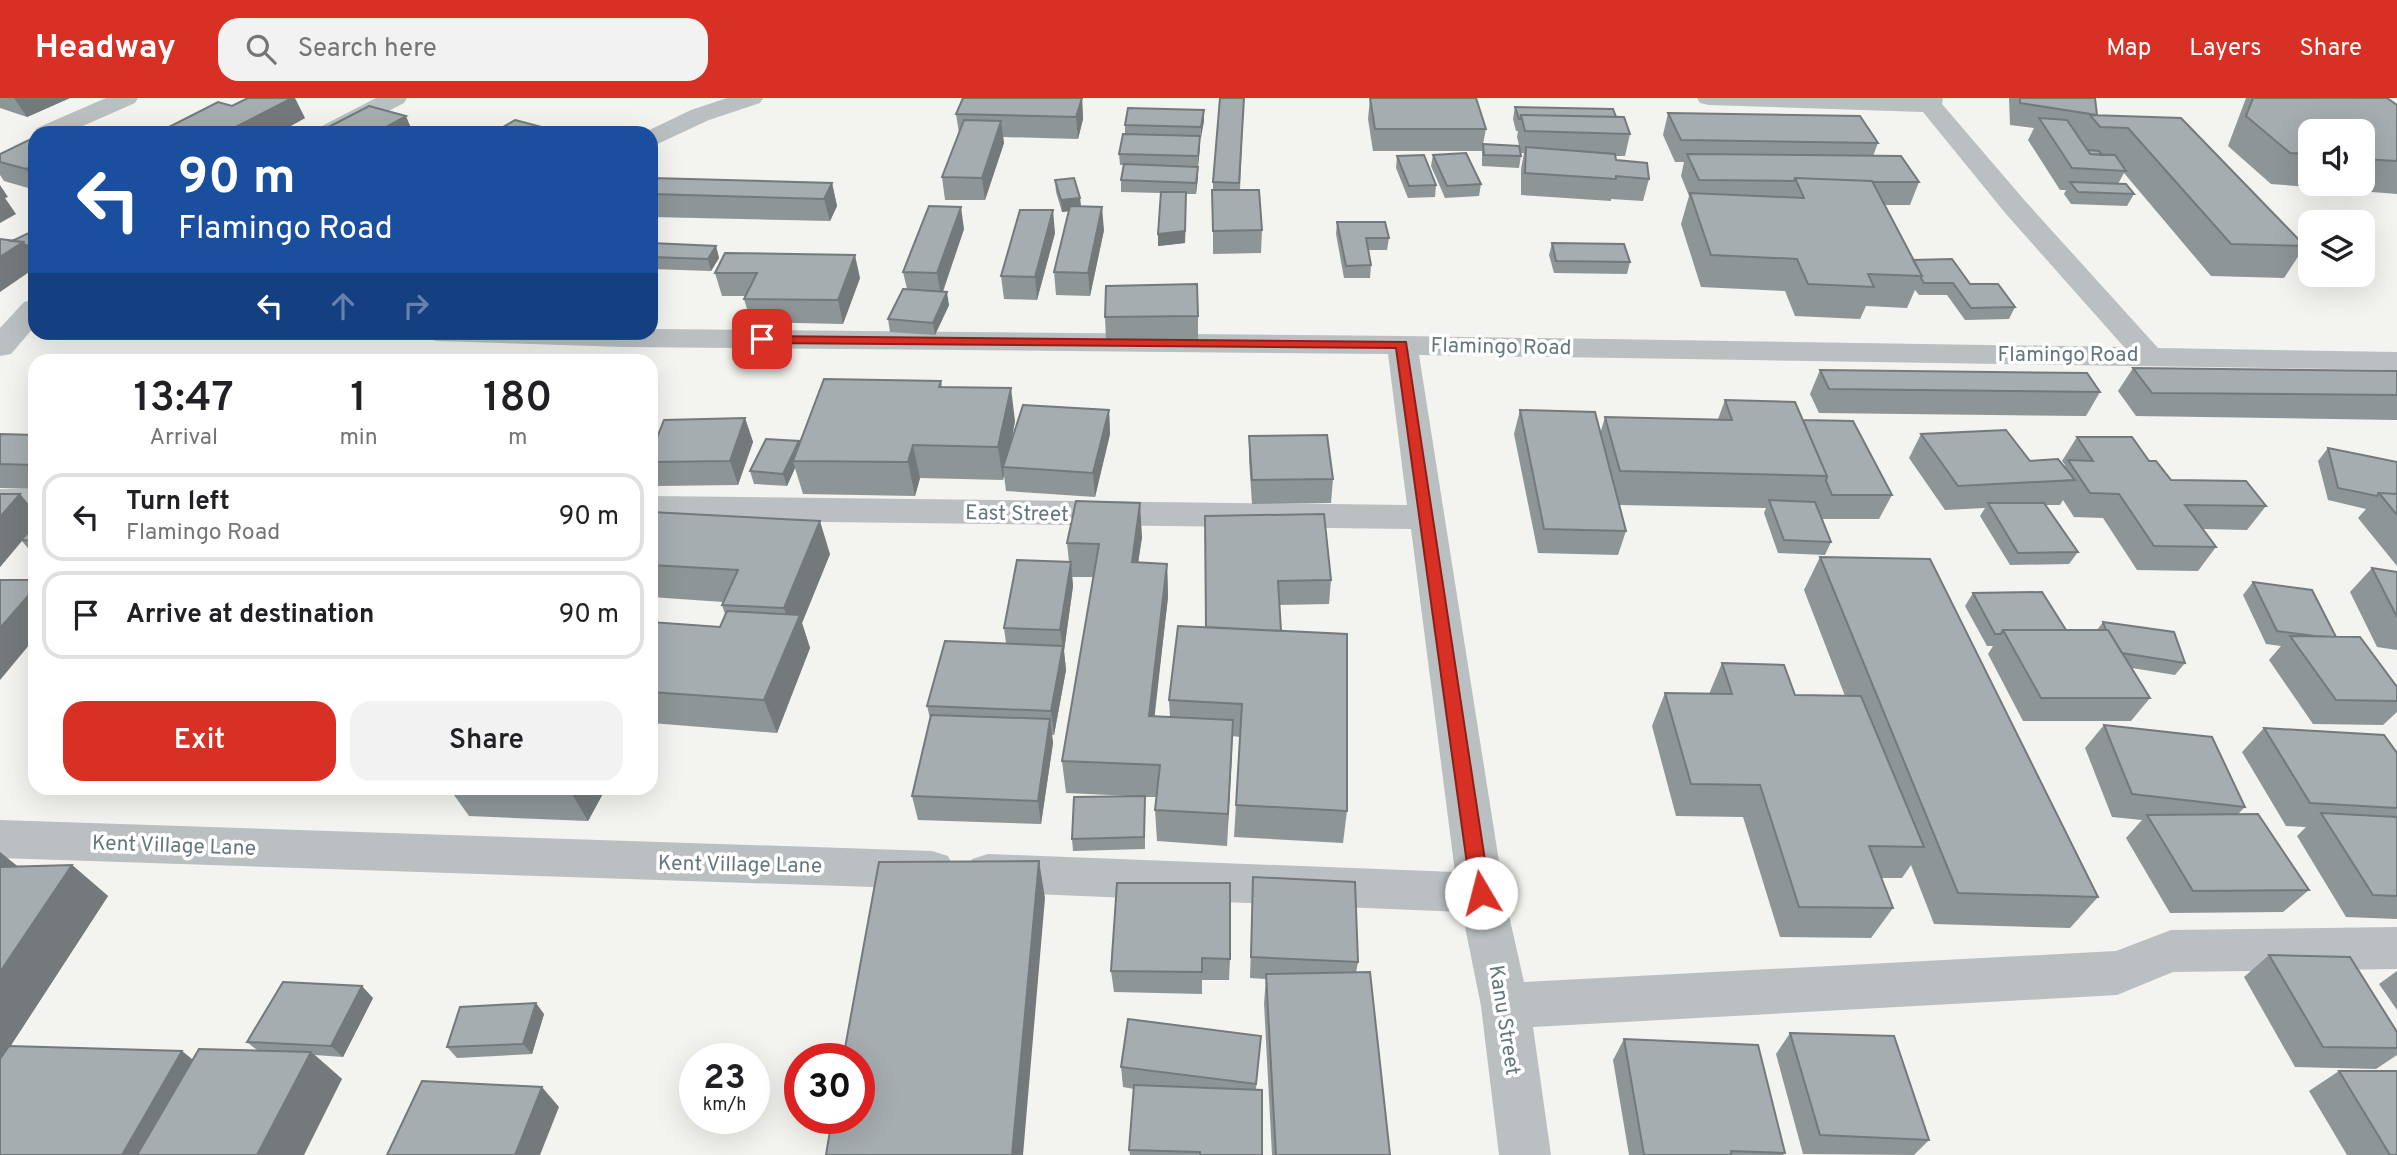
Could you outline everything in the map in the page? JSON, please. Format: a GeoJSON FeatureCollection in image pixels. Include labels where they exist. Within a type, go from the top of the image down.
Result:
{"type":"FeatureCollection","features":[{"type":"Feature","properties":{"kind":"street"},"geometry":{"type":"LineString","coordinates":[[62,126],[126,98]]}},
{"type":"Feature","properties":{"kind":"street"},"geometry":{"type":"LineString","coordinates":[[341,126],[395,98]]}},
{"type":"Feature","properties":{"kind":"street"},"geometry":{"type":"LineString","coordinates":[[658,136],[700,115],[751,98]]}},
{"type":"Feature","properties":{"kind":"street"},"geometry":{"type":"LineString","coordinates":[[1709,98],[1930,101],[2017,208],[2148,355]]}},
{"type":"Feature","properties":{"kind":"street","name":"Flamingo Road"},"geometry":{"type":"LineString","coordinates":[[658,338],[1402,345],[2397,361]]}},
{"type":"Feature","properties":{"kind":"street","name":"Kanu Street"},"geometry":{"type":"LineString","coordinates":[[1402,345],[1481,893],[1505,1006],[1525,1155]]}},
{"type":"Feature","properties":{"kind":"street"},"geometry":{"type":"LineString","coordinates":[[0,500],[28,501]]}},
{"type":"Feature","properties":{"kind":"street","name":"East Street"},"geometry":{"type":"LineString","coordinates":[[658,508],[1426,517]]}},
{"type":"Feature","properties":{"kind":"street","name":"Kent Village Lane"},"geometry":{"type":"LineString","coordinates":[[0,839],[571,860],[860,866],[1481,893]]}},
{"type":"Feature","properties":{"kind":"street"},"geometry":{"type":"LineString","coordinates":[[1505,1006],[2117,973],[2171,951],[2397,948]]}},
{"type":"Feature","properties":{"kind":"building"},"geometry":{"type":"Polygon","coordinates":[[[248,98],[292,98],[238,126],[171,126],[218,102],[232,106],[248,98]]]}},
{"type":"Feature","properties":{"kind":"building"},"geometry":{"type":"Polygon","coordinates":[[[963,98],[1082,98],[1076,117],[956,114],[963,98]]]}},
{"type":"Feature","properties":{"kind":"building"},"geometry":{"type":"Polygon","coordinates":[[[1220,98],[1244,98],[1239,183],[1213,182],[1220,98]]]}},
{"type":"Feature","properties":{"kind":"building"},"geometry":{"type":"Polygon","coordinates":[[[1370,98],[1476,98],[1486,129],[1375,129],[1370,98]]]}},
{"type":"Feature","properties":{"kind":"building"},"geometry":{"type":"Polygon","coordinates":[[[2020,98],[2095,98],[2097,115],[2020,103],[2020,98]]]}},
{"type":"Feature","properties":{"kind":"building"},"geometry":{"type":"Polygon","coordinates":[[[2253,98],[2387,98],[2397,105],[2397,161],[2375,160],[2375,119],[2298,119],[2298,153],[2290,153],[2246,116],[2253,98]]]}},
{"type":"Feature","properties":{"kind":"building"},"geometry":{"type":"Polygon","coordinates":[[[369,106],[406,116],[388,126],[330,126],[369,106]]]}},
{"type":"Feature","properties":{"kind":"building"},"geometry":{"type":"Polygon","coordinates":[[[1515,107],[1613,109],[1616,117],[1521,115],[1519,119],[1515,107]]]}},
{"type":"Feature","properties":{"kind":"building"},"geometry":{"type":"Polygon","coordinates":[[[1128,108],[1204,110],[1201,127],[1125,125],[1128,108]]]}},
{"type":"Feature","properties":{"kind":"building"},"geometry":{"type":"Polygon","coordinates":[[[1668,113],[1860,116],[1878,143],[1681,140],[1668,113]]]}},
{"type":"Feature","properties":{"kind":"building"},"geometry":{"type":"Polygon","coordinates":[[[1521,115],[1624,117],[1630,134],[1525,131],[1521,115]]]}},
{"type":"Feature","properties":{"kind":"building"},"geometry":{"type":"Polygon","coordinates":[[[2090,115],[2181,118],[2298,239],[2298,246],[2231,244],[2128,128],[2100,127],[2090,115]]]}},
{"type":"Feature","properties":{"kind":"building"},"geometry":{"type":"Polygon","coordinates":[[[2039,118],[2067,120],[2090,154],[2115,155],[2126,171],[2072,168],[2039,118]]]}},
{"type":"Feature","properties":{"kind":"building"},"geometry":{"type":"Polygon","coordinates":[[[515,120],[538,126],[505,126],[515,120]]]}},
{"type":"Feature","properties":{"kind":"building"},"geometry":{"type":"Polygon","coordinates":[[[964,120],[1001,121],[982,178],[942,177],[964,120]]]}},
{"type":"Feature","properties":{"kind":"building"},"geometry":{"type":"Polygon","coordinates":[[[1123,134],[1200,136],[1198,156],[1119,154],[1123,134]]]}},
{"type":"Feature","properties":{"kind":"building"},"geometry":{"type":"Polygon","coordinates":[[[28,140],[28,168],[0,162],[0,154],[28,140]]]}},
{"type":"Feature","properties":{"kind":"building"},"geometry":{"type":"Polygon","coordinates":[[[1483,144],[1519,146],[1521,156],[1484,155],[1483,144]]]}},
{"type":"Feature","properties":{"kind":"building"},"geometry":{"type":"Polygon","coordinates":[[[1526,147],[1615,154],[1616,160],[1647,163],[1649,179],[1525,173],[1526,147]]]}},
{"type":"Feature","properties":{"kind":"building"},"geometry":{"type":"Polygon","coordinates":[[[2088,150],[2099,151],[2102,155],[2090,154],[2088,150]]]}},
{"type":"Feature","properties":{"kind":"building"},"geometry":{"type":"Polygon","coordinates":[[[1466,153],[1481,184],[1447,186],[1433,155],[1466,153]]]}},
{"type":"Feature","properties":{"kind":"building"},"geometry":{"type":"Polygon","coordinates":[[[1687,154],[1901,156],[1919,182],[1795,178],[1794,181],[1699,180],[1687,154]]]}},
{"type":"Feature","properties":{"kind":"building"},"geometry":{"type":"Polygon","coordinates":[[[1424,155],[1436,185],[1409,186],[1397,156],[1424,155]]]}},
{"type":"Feature","properties":{"kind":"building"},"geometry":{"type":"Polygon","coordinates":[[[1124,164],[1198,167],[1196,183],[1121,180],[1124,164]]]}},
{"type":"Feature","properties":{"kind":"building"},"geometry":{"type":"Polygon","coordinates":[[[658,178],[832,183],[824,199],[658,194],[658,178]]]}},
{"type":"Feature","properties":{"kind":"building"},"geometry":{"type":"Polygon","coordinates":[[[1074,178],[1080,198],[1061,200],[1055,180],[1074,178]]]}},
{"type":"Feature","properties":{"kind":"building"},"geometry":{"type":"Polygon","coordinates":[[[1795,178],[1872,181],[1922,276],[1868,274],[1874,287],[1808,284],[1797,259],[1711,255],[1690,193],[1804,198],[1795,178]]]}},
{"type":"Feature","properties":{"kind":"building"},"geometry":{"type":"Polygon","coordinates":[[[2070,182],[2126,184],[2134,194],[2078,192],[2070,182]]]}},
{"type":"Feature","properties":{"kind":"building"},"geometry":{"type":"Polygon","coordinates":[[[1212,190],[1259,190],[1262,230],[1213,231],[1212,190]]]}},
{"type":"Feature","properties":{"kind":"building"},"geometry":{"type":"Polygon","coordinates":[[[1161,192],[1186,192],[1185,231],[1158,234],[1161,192]]]}},
{"type":"Feature","properties":{"kind":"building"},"geometry":{"type":"Polygon","coordinates":[[[929,206],[961,207],[937,273],[903,272],[929,206]]]}},
{"type":"Feature","properties":{"kind":"building"},"geometry":{"type":"Polygon","coordinates":[[[1070,206],[1102,207],[1088,273],[1054,272],[1070,206]]]}},
{"type":"Feature","properties":{"kind":"building"},"geometry":{"type":"Polygon","coordinates":[[[1020,210],[1053,210],[1035,277],[1001,276],[1020,210]]]}},
{"type":"Feature","properties":{"kind":"building"},"geometry":{"type":"Polygon","coordinates":[[[1337,222],[1385,222],[1389,238],[1366,238],[1371,265],[1346,266],[1337,222]]]}},
{"type":"Feature","properties":{"kind":"building"},"geometry":{"type":"Polygon","coordinates":[[[28,233],[28,245],[12,241],[28,233]]]}},
{"type":"Feature","properties":{"kind":"building"},"geometry":{"type":"Polygon","coordinates":[[[0,239],[23,242],[0,257],[0,239]]]}},
{"type":"Feature","properties":{"kind":"building"},"geometry":{"type":"Polygon","coordinates":[[[658,243],[716,246],[708,259],[658,257],[658,243]]]}},
{"type":"Feature","properties":{"kind":"building"},"geometry":{"type":"Polygon","coordinates":[[[1552,243],[1624,244],[1630,262],[1556,261],[1552,243]]]}},
{"type":"Feature","properties":{"kind":"building"},"geometry":{"type":"Polygon","coordinates":[[[725,253],[855,255],[838,300],[744,299],[757,273],[715,273],[725,253]]]}},
{"type":"Feature","properties":{"kind":"building"},"geometry":{"type":"Polygon","coordinates":[[[1952,259],[1970,284],[1998,284],[2015,307],[1971,308],[1953,283],[1924,283],[1913,260],[1952,259]]]}},
{"type":"Feature","properties":{"kind":"building"},"geometry":{"type":"Polygon","coordinates":[[[1197,284],[1198,316],[1105,317],[1106,286],[1197,284]]]}},
{"type":"Feature","properties":{"kind":"building"},"geometry":{"type":"Polygon","coordinates":[[[903,289],[947,292],[933,323],[888,319],[903,289]]]}},
{"type":"Feature","properties":{"kind":"building"},"geometry":{"type":"Polygon","coordinates":[[[2133,368],[2397,371],[2397,395],[2152,393],[2133,368]]]}},
{"type":"Feature","properties":{"kind":"building"},"geometry":{"type":"Polygon","coordinates":[[[1820,370],[2087,373],[2100,392],[1829,389],[1820,370]]]}},
{"type":"Feature","properties":{"kind":"building"},"geometry":{"type":"Polygon","coordinates":[[[824,379],[941,381],[939,387],[1011,388],[998,447],[913,445],[908,462],[793,461],[824,379]]]}},
{"type":"Feature","properties":{"kind":"building"},"geometry":{"type":"Polygon","coordinates":[[[1725,400],[1795,402],[1827,476],[1620,471],[1605,417],[1732,420],[1725,400]]]}},
{"type":"Feature","properties":{"kind":"building"},"geometry":{"type":"Polygon","coordinates":[[[1023,405],[1109,410],[1093,473],[1003,467],[1023,405]]]}},
{"type":"Feature","properties":{"kind":"building"},"geometry":{"type":"Polygon","coordinates":[[[1520,410],[1595,412],[1626,531],[1544,529],[1520,410]]]}},
{"type":"Feature","properties":{"kind":"building"},"geometry":{"type":"Polygon","coordinates":[[[745,418],[730,461],[658,462],[658,435],[664,420],[745,418]]]}},
{"type":"Feature","properties":{"kind":"building"},"geometry":{"type":"Polygon","coordinates":[[[1803,420],[1853,421],[1892,495],[1832,495],[1826,481],[1827,476],[1803,420]]]}},
{"type":"Feature","properties":{"kind":"building"},"geometry":{"type":"Polygon","coordinates":[[[2006,430],[2030,461],[2058,459],[2075,480],[1958,486],[1921,434],[2006,430]]]}},
{"type":"Feature","properties":{"kind":"building"},"geometry":{"type":"Polygon","coordinates":[[[0,434],[28,435],[28,465],[0,464],[0,434]]]}},
{"type":"Feature","properties":{"kind":"building"},"geometry":{"type":"Polygon","coordinates":[[[1327,435],[1333,479],[1252,480],[1249,436],[1327,435]]]}},
{"type":"Feature","properties":{"kind":"building"},"geometry":{"type":"Polygon","coordinates":[[[2077,437],[2132,437],[2149,461],[2156,461],[2171,480],[2246,481],[2266,506],[2185,505],[2216,547],[2154,546],[2119,494],[2090,493],[2068,460],[2093,461],[2077,437]]]}},
{"type":"Feature","properties":{"kind":"building"},"geometry":{"type":"Polygon","coordinates":[[[766,439],[799,441],[783,474],[750,471],[766,439]]]}},
{"type":"Feature","properties":{"kind":"building"},"geometry":{"type":"Polygon","coordinates":[[[2328,448],[2397,462],[2397,494],[2379,493],[2377,496],[2338,488],[2328,448]]]}},
{"type":"Feature","properties":{"kind":"building"},"geometry":{"type":"Polygon","coordinates":[[[2379,493],[2397,494],[2397,515],[2379,493]]]}},
{"type":"Feature","properties":{"kind":"building"},"geometry":{"type":"Polygon","coordinates":[[[0,494],[20,494],[0,517],[0,494]]]}},
{"type":"Feature","properties":{"kind":"building"},"geometry":{"type":"Polygon","coordinates":[[[1769,500],[1815,502],[1831,542],[1784,540],[1769,500]]]}},
{"type":"Feature","properties":{"kind":"building"},"geometry":{"type":"Polygon","coordinates":[[[1076,501],[1140,503],[1132,562],[1167,564],[1149,716],[1233,720],[1228,814],[1155,810],[1160,765],[1062,761],[1099,544],[1067,543],[1076,501]]]}},
{"type":"Feature","properties":{"kind":"building"},"geometry":{"type":"Polygon","coordinates":[[[1988,503],[2044,503],[2078,552],[2018,553],[1988,503]]]}},
{"type":"Feature","properties":{"kind":"building"},"geometry":{"type":"Polygon","coordinates":[[[658,512],[820,521],[784,608],[722,605],[738,570],[658,565],[658,512]]]}},
{"type":"Feature","properties":{"kind":"building"},"geometry":{"type":"Polygon","coordinates":[[[1324,514],[1331,580],[1278,581],[1281,631],[1206,627],[1205,516],[1324,514]]]}},
{"type":"Feature","properties":{"kind":"building"},"geometry":{"type":"Polygon","coordinates":[[[1820,557],[1930,559],[2098,897],[1958,893],[1820,557]]]}},
{"type":"Feature","properties":{"kind":"building"},"geometry":{"type":"Polygon","coordinates":[[[1017,560],[1071,562],[1060,630],[1004,628],[1017,560]]]}},
{"type":"Feature","properties":{"kind":"building"},"geometry":{"type":"Polygon","coordinates":[[[2372,568],[2397,572],[2397,617],[2372,568]]]}},
{"type":"Feature","properties":{"kind":"building"},"geometry":{"type":"Polygon","coordinates":[[[0,580],[28,580],[28,596],[0,628],[0,580]]]}},
{"type":"Feature","properties":{"kind":"building"},"geometry":{"type":"Polygon","coordinates":[[[2253,582],[2312,590],[2336,637],[2277,631],[2253,582]]]}},
{"type":"Feature","properties":{"kind":"building"},"geometry":{"type":"Polygon","coordinates":[[[2042,592],[2066,630],[2003,630],[2001,634],[1995,634],[1973,593],[2042,592]]]}},
{"type":"Feature","properties":{"kind":"building"},"geometry":{"type":"Polygon","coordinates":[[[727,611],[800,615],[764,700],[658,692],[658,623],[720,627],[727,611]]]}},
{"type":"Feature","properties":{"kind":"building"},"geometry":{"type":"Polygon","coordinates":[[[2103,622],[2174,632],[2185,663],[2122,653],[2103,622]]]}},
{"type":"Feature","properties":{"kind":"building"},"geometry":{"type":"Polygon","coordinates":[[[1178,626],[1347,634],[1347,811],[1236,805],[1242,704],[1169,700],[1178,626]]]}},
{"type":"Feature","properties":{"kind":"building"},"geometry":{"type":"Polygon","coordinates":[[[2003,630],[2108,630],[2150,698],[2041,698],[2003,630]]]}},
{"type":"Feature","properties":{"kind":"building"},"geometry":{"type":"Polygon","coordinates":[[[2290,636],[2360,637],[2397,687],[2397,701],[2336,700],[2290,636]]]}},
{"type":"Feature","properties":{"kind":"building"},"geometry":{"type":"Polygon","coordinates":[[[945,641],[1063,646],[1051,711],[927,706],[945,641]]]}},
{"type":"Feature","properties":{"kind":"building"},"geometry":{"type":"Polygon","coordinates":[[[1722,663],[1784,665],[1795,695],[1861,696],[1924,847],[1869,846],[1893,908],[1799,907],[1760,785],[1691,784],[1665,693],[1732,694],[1722,663]]]}},
{"type":"Feature","properties":{"kind":"building"},"geometry":{"type":"Polygon","coordinates":[[[931,715],[1050,719],[1038,801],[912,796],[931,715]]]}},
{"type":"Feature","properties":{"kind":"building"},"geometry":{"type":"Polygon","coordinates":[[[2104,725],[2212,737],[2245,807],[2132,794],[2104,725]]]}},
{"type":"Feature","properties":{"kind":"building"},"geometry":{"type":"Polygon","coordinates":[[[2264,728],[2384,735],[2397,753],[2397,808],[2310,803],[2264,728]]]}},
{"type":"Feature","properties":{"kind":"building"},"geometry":{"type":"Polygon","coordinates":[[[1145,796],[1144,837],[1072,839],[1074,797],[1145,796]]]}},
{"type":"Feature","properties":{"kind":"building"},"geometry":{"type":"Polygon","coordinates":[[[2321,813],[2397,817],[2397,896],[2373,895],[2321,813]]]}},
{"type":"Feature","properties":{"kind":"building"},"geometry":{"type":"Polygon","coordinates":[[[2258,814],[2309,890],[2193,891],[2147,815],[2258,814]]]}},
{"type":"Feature","properties":{"kind":"building"},"geometry":{"type":"Polygon","coordinates":[[[1039,861],[1012,1155],[826,1155],[829,1134],[875,1134],[875,1043],[846,1043],[879,862],[1039,861]]]}},
{"type":"Feature","properties":{"kind":"building"},"geometry":{"type":"Polygon","coordinates":[[[72,865],[0,972],[0,867],[72,865]]]}},
{"type":"Feature","properties":{"kind":"building"},"geometry":{"type":"Polygon","coordinates":[[[1253,877],[1355,882],[1358,962],[1251,957],[1253,877]]]}},
{"type":"Feature","properties":{"kind":"building"},"geometry":{"type":"Polygon","coordinates":[[[1117,883],[1230,883],[1230,959],[1202,958],[1202,972],[1111,971],[1117,883]]]}},
{"type":"Feature","properties":{"kind":"building"},"geometry":{"type":"Polygon","coordinates":[[[2269,955],[2350,957],[2397,1032],[2397,1048],[2323,1047],[2269,955]]]}},
{"type":"Feature","properties":{"kind":"building"},"geometry":{"type":"Polygon","coordinates":[[[1370,972],[1390,1155],[1276,1155],[1266,974],[1370,972]]]}},
{"type":"Feature","properties":{"kind":"building"},"geometry":{"type":"Polygon","coordinates":[[[283,982],[362,986],[331,1046],[247,1042],[283,982]]]}},
{"type":"Feature","properties":{"kind":"building"},"geometry":{"type":"Polygon","coordinates":[[[536,1003],[523,1044],[447,1047],[460,1007],[536,1003]]]}},
{"type":"Feature","properties":{"kind":"building"},"geometry":{"type":"Polygon","coordinates":[[[1128,1019],[1261,1036],[1256,1084],[1121,1067],[1128,1019]]]}},
{"type":"Feature","properties":{"kind":"building"},"geometry":{"type":"Polygon","coordinates":[[[1790,1033],[1894,1036],[1929,1140],[1820,1135],[1790,1033]]]}},
{"type":"Feature","properties":{"kind":"building"},"geometry":{"type":"Polygon","coordinates":[[[1624,1039],[1758,1045],[1785,1153],[1731,1151],[1731,1155],[1644,1155],[1624,1039]]]}},
{"type":"Feature","properties":{"kind":"building"},"geometry":{"type":"Polygon","coordinates":[[[9,1046],[182,1051],[122,1155],[0,1155],[0,1059],[9,1046]]]}},
{"type":"Feature","properties":{"kind":"building"},"geometry":{"type":"Polygon","coordinates":[[[199,1049],[311,1052],[257,1155],[137,1155],[199,1049]]]}},
{"type":"Feature","properties":{"kind":"building"},"geometry":{"type":"Polygon","coordinates":[[[2339,1071],[2397,1071],[2397,1155],[2390,1155],[2339,1071]]]}},
{"type":"Feature","properties":{"kind":"building"},"geometry":{"type":"Polygon","coordinates":[[[422,1081],[542,1087],[515,1155],[387,1155],[422,1081]]]}},
{"type":"Feature","properties":{"kind":"building"},"geometry":{"type":"Polygon","coordinates":[[[1134,1085],[1262,1090],[1262,1155],[1200,1155],[1200,1152],[1129,1150],[1134,1085]]]}},
{"type":"Feature","properties":{"kind":"route"},"geometry":{"type":"LineString","coordinates":[[762,339],[1402,345],[1481,893]]}}]}
